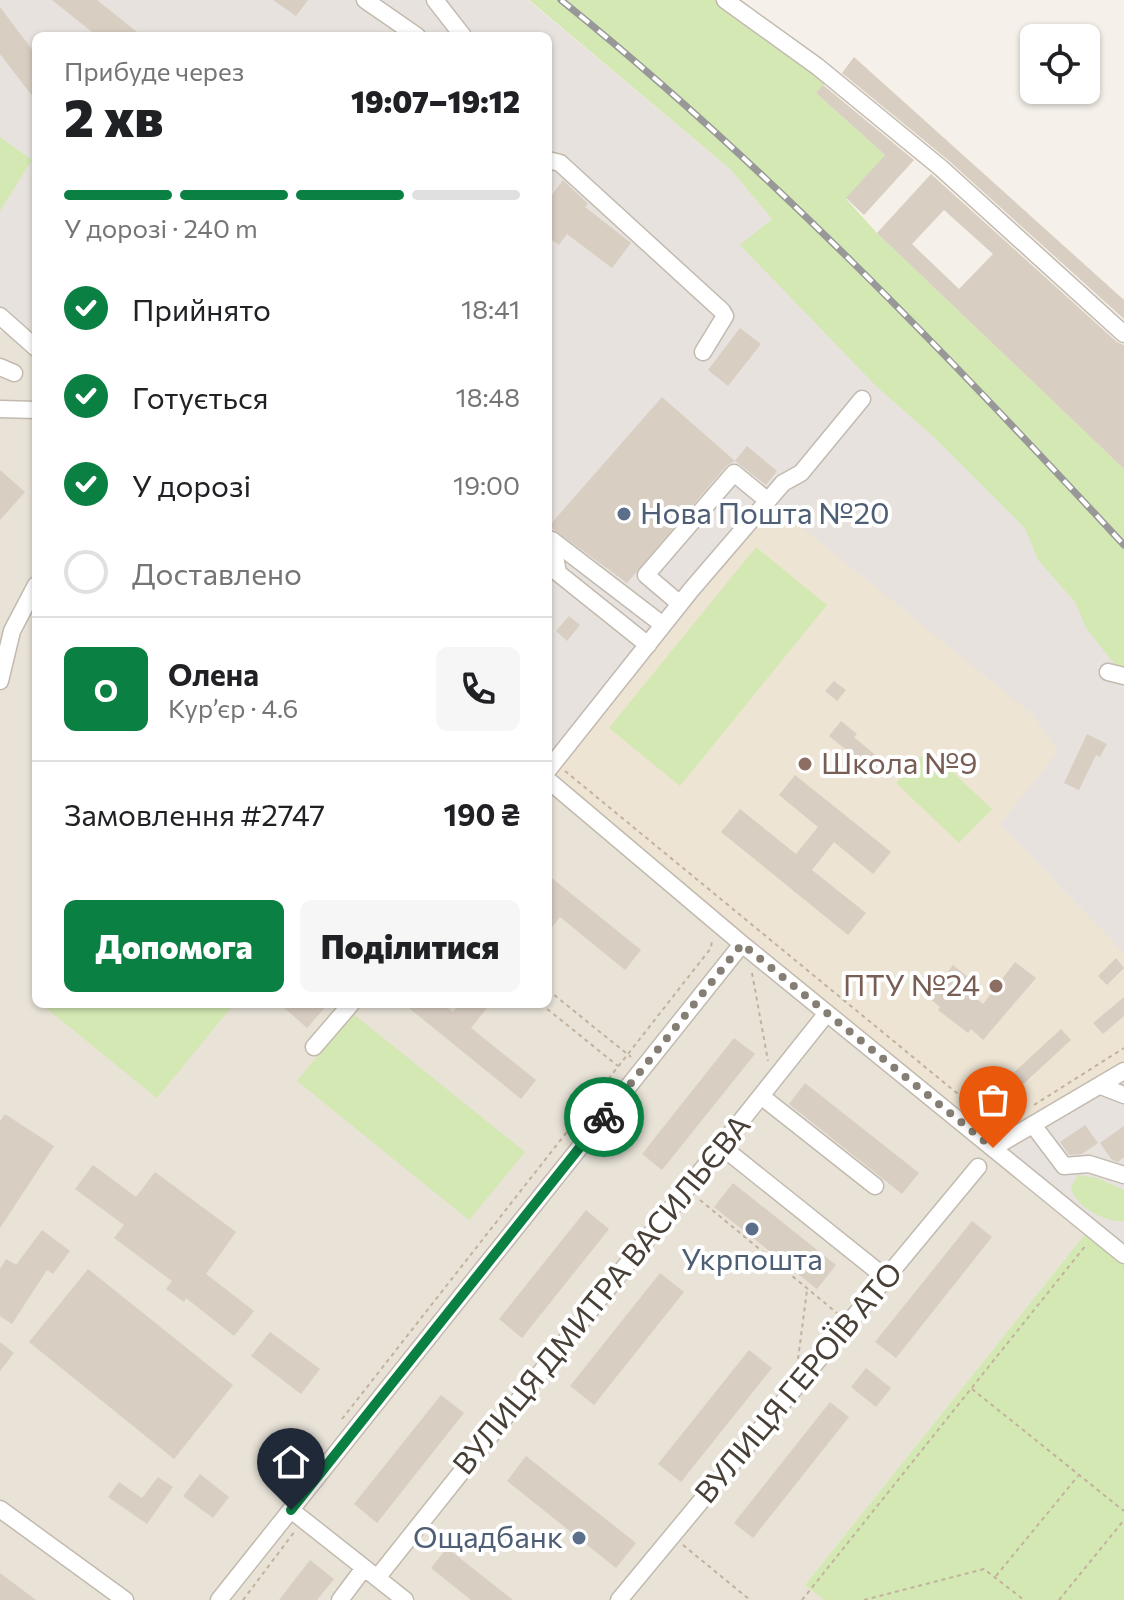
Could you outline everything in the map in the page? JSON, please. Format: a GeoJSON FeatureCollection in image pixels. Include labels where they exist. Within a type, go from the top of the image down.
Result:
{"type":"FeatureCollection","features":[{"type":"Feature","properties":{"kind":"street"},"geometry":{"type":"LineString","coordinates":[[365,0],[411,32]]}},
{"type":"Feature","properties":{"kind":"street"},"geometry":{"type":"LineString","coordinates":[[435,0],[460,32]]}},
{"type":"Feature","properties":{"kind":"street"},"geometry":{"type":"LineString","coordinates":[[725,0],[818,67],[941,168],[1124,334]]}},
{"type":"Feature","properties":{"kind":"street"},"geometry":{"type":"LineString","coordinates":[[552,161],[560,163],[722,311],[725,316],[722,323],[703,352]]}},
{"type":"Feature","properties":{"kind":"street"},"geometry":{"type":"LineString","coordinates":[[0,316],[7,327],[32,345]]}},
{"type":"Feature","properties":{"kind":"street"},"geometry":{"type":"LineString","coordinates":[[552,765],[680,604],[783,483],[801,473],[862,399]]}},
{"type":"Feature","properties":{"kind":"street"},"geometry":{"type":"LineString","coordinates":[[0,409],[32,410]]}},
{"type":"Feature","properties":{"kind":"street"},"geometry":{"type":"LineString","coordinates":[[680,604],[646,575],[734,473],[768,501]]}},
{"type":"Feature","properties":{"kind":"street"},"geometry":{"type":"LineString","coordinates":[[648,645],[558,573],[553,564],[552,540],[663,625]]}},
{"type":"Feature","properties":{"kind":"street"},"geometry":{"type":"LineString","coordinates":[[0,681],[12,631],[32,593]]}},
{"type":"Feature","properties":{"kind":"street"},"geometry":{"type":"LineString","coordinates":[[552,783],[742,944],[1045,1191],[1120,1245]]}},
{"type":"Feature","properties":{"kind":"street"},"geometry":{"type":"LineString","coordinates":[[219,1600],[742,944]]}},
{"type":"Feature","properties":{"kind":"street"},"geometry":{"type":"LineString","coordinates":[[314,1047],[348,1008]]}},
{"type":"Feature","properties":{"kind":"street","name":"ВУЛИЦЯ ДМИТРА ВАСИЛЬЄВА"},"geometry":{"type":"LineString","coordinates":[[340,1600],[370,1573],[687,1189],[827,1013]]}},
{"type":"Feature","properties":{"kind":"street"},"geometry":{"type":"LineString","coordinates":[[993,1148],[1124,1071]]}},
{"type":"Feature","properties":{"kind":"street"},"geometry":{"type":"LineString","coordinates":[[1101,1086],[1124,1095]]}},
{"type":"Feature","properties":{"kind":"street"},"geometry":{"type":"LineString","coordinates":[[761,1096],[875,1186]]}},
{"type":"Feature","properties":{"kind":"street"},"geometry":{"type":"LineString","coordinates":[[1033,1125],[1064,1166]]}},
{"type":"Feature","properties":{"kind":"street"},"geometry":{"type":"LineString","coordinates":[[721,1146],[886,1278]]}},
{"type":"Feature","properties":{"kind":"street"},"geometry":{"type":"LineString","coordinates":[[1045,1191],[1064,1166],[1089,1164],[1124,1175]]}},
{"type":"Feature","properties":{"kind":"street","name":"ВУЛИЦЯ ГЕРОЇВ АТО"},"geometry":{"type":"LineString","coordinates":[[619,1600],[978,1167]]}},
{"type":"Feature","properties":{"kind":"street"},"geometry":{"type":"LineString","coordinates":[[0,1509],[125,1600]]}},
{"type":"Feature","properties":{"kind":"street"},"geometry":{"type":"LineString","coordinates":[[291,1510],[405,1600]]}},
{"type":"Feature","properties":{"kind":"path"},"geometry":{"type":"LineString","coordinates":[[552,767],[992,1122],[1008,1122]]}},
{"type":"Feature","properties":{"kind":"path"},"geometry":{"type":"LineString","coordinates":[[337,1426],[711,948],[713,935]]}},
{"type":"Feature","properties":{"kind":"path"},"geometry":{"type":"LineString","coordinates":[[751,968],[772,1082]]}},
{"type":"Feature","properties":{"kind":"path"},"geometry":{"type":"LineString","coordinates":[[552,993],[626,1053],[639,1073]]}},
{"type":"Feature","properties":{"kind":"path"},"geometry":{"type":"LineString","coordinates":[[546,1008],[618,1066],[639,1073]]}},
{"type":"Feature","properties":{"kind":"path"},"geometry":{"type":"LineString","coordinates":[[1034,1105],[1124,1048]]}},
{"type":"Feature","properties":{"kind":"path"},"geometry":{"type":"LineString","coordinates":[[687,1189],[849,1323]]}},
{"type":"Feature","properties":{"kind":"path"},"geometry":{"type":"LineString","coordinates":[[802,1600],[1090,1239]]}},
{"type":"Feature","properties":{"kind":"path"},"geometry":{"type":"LineString","coordinates":[[798,1359],[807,1288]]}},
{"type":"Feature","properties":{"kind":"path"},"geometry":{"type":"LineString","coordinates":[[971,1388],[1124,1511]]}},
{"type":"Feature","properties":{"kind":"path"},"geometry":{"type":"LineString","coordinates":[[996,1577],[1079,1475]]}},
{"type":"Feature","properties":{"kind":"path"},"geometry":{"type":"LineString","coordinates":[[1059,1600],[1124,1520]]}},
{"type":"Feature","properties":{"kind":"path"},"geometry":{"type":"LineString","coordinates":[[672,1536],[750,1600]]}},
{"type":"Feature","properties":{"kind":"path"},"geometry":{"type":"LineString","coordinates":[[864,1600],[984,1569],[1024,1600]]}},
{"type":"Feature","properties":{"kind":"shaded area"},"geometry":{"type":"Polygon","coordinates":[[[0,0],[528,0],[730,169],[772,219],[1124,591],[1124,954],[999,824],[1057,752],[552,775],[552,32],[32,32],[32,336],[0,307],[0,0]]]}},
{"type":"Feature","properties":{"kind":"shaded area"},"geometry":{"type":"Polygon","coordinates":[[[0,331],[11,335],[32,353],[32,1008],[552,1008],[552,791],[733,945],[211,1600],[0,1600],[0,331]]]}},
{"type":"Feature","properties":{"kind":"shaded area","name":"Школа №9"},"geometry":{"type":"Polygon","coordinates":[[[774,505],[1032,714],[1058,752],[1000,824],[1124,953],[1124,1065],[993,1141],[553,776],[774,505]]]}},
{"type":"Feature","properties":{"kind":"shaded area"},"geometry":{"type":"Polygon","coordinates":[[[743,953],[1086,1233],[805,1585],[824,1600],[227,1600],[743,953]]]}},
{"type":"Feature","properties":{"kind":"shaded area"},"geometry":{"type":"Polygon","coordinates":[[[1124,1069],[1124,1248],[1003,1149],[1124,1069]]]}},
{"type":"Feature","properties":{"kind":"green space"},"geometry":{"type":"Polygon","coordinates":[[[529,0],[725,0],[830,78],[816,93],[885,155],[846,199],[877,233],[1124,469],[1124,676],[1086,628],[1075,602],[1038,560],[1025,528],[936,439],[877,387],[740,245],[772,219],[730,169],[529,0]]]}},
{"type":"Feature","properties":{"kind":"green space"},"geometry":{"type":"Polygon","coordinates":[[[0,137],[32,160],[0,211],[0,137]]]}},
{"type":"Feature","properties":{"kind":"green space"},"geometry":{"type":"Polygon","coordinates":[[[756,547],[827,605],[680,786],[609,728],[756,547]]]}},
{"type":"Feature","properties":{"kind":"green space"},"geometry":{"type":"Polygon","coordinates":[[[928,749],[992,809],[959,843],[896,783],[928,749]]]}},
{"type":"Feature","properties":{"kind":"green space"},"geometry":{"type":"Polygon","coordinates":[[[46,1008],[231,1008],[157,1098],[46,1008]]]}},
{"type":"Feature","properties":{"kind":"green space"},"geometry":{"type":"Polygon","coordinates":[[[352,1013],[525,1152],[469,1220],[297,1081],[352,1013]]]}},
{"type":"Feature","properties":{"kind":"green space"},"geometry":{"type":"Polygon","coordinates":[[[1078,1175],[1097,1178],[1124,1190],[1124,1221],[1100,1216],[1078,1201],[1071,1187],[1078,1175]]]}},
{"type":"Feature","properties":{"kind":"green space"},"geometry":{"type":"Polygon","coordinates":[[[1086,1233],[1124,1264],[1124,1600],[824,1600],[805,1585],[1086,1233]]]}},
{"type":"Feature","properties":{"kind":"building"},"geometry":{"type":"Polygon","coordinates":[[[52,0],[97,0],[137,32],[92,32],[52,0]]]}},
{"type":"Feature","properties":{"kind":"building"},"geometry":{"type":"Polygon","coordinates":[[[273,0],[308,0],[296,16],[273,0]]]}},
{"type":"Feature","properties":{"kind":"building"},"geometry":{"type":"Polygon","coordinates":[[[0,7],[32,50],[32,96],[0,54],[0,7]]]}},
{"type":"Feature","properties":{"kind":"building"},"geometry":{"type":"Polygon","coordinates":[[[854,57],[1124,300],[1124,319],[948,160],[842,73],[854,57]]]}},
{"type":"Feature","properties":{"kind":"building"},"geometry":{"type":"Polygon","coordinates":[[[823,85],[914,160],[864,215],[846,198],[885,155],[816,93],[823,85]]]}},
{"type":"Feature","properties":{"kind":"building"},"geometry":{"type":"Polygon","coordinates":[[[931,174],[1124,345],[1124,469],[877,233],[931,174]],[[944,210],[912,244],[959,289],[993,254],[944,210]]]}},
{"type":"Feature","properties":{"kind":"building"},"geometry":{"type":"Polygon","coordinates":[[[563,180],[588,204],[585,207],[631,243],[612,268],[567,234],[559,245],[552,240],[552,195],[563,180]]]}},
{"type":"Feature","properties":{"kind":"building"},"geometry":{"type":"Polygon","coordinates":[[[740,328],[761,344],[728,386],[708,370],[740,328]]]}},
{"type":"Feature","properties":{"kind":"building"},"geometry":{"type":"Polygon","coordinates":[[[662,397],[735,461],[726,466],[627,583],[552,528],[552,523],[662,397]]]}},
{"type":"Feature","properties":{"kind":"building"},"geometry":{"type":"Polygon","coordinates":[[[747,446],[777,471],[766,485],[735,461],[747,446]]]}},
{"type":"Feature","properties":{"kind":"building"},"geometry":{"type":"Polygon","coordinates":[[[0,470],[25,492],[0,520],[0,470]]]}},
{"type":"Feature","properties":{"kind":"building"},"geometry":{"type":"Polygon","coordinates":[[[569,616],[580,625],[567,641],[556,631],[569,616]]]}},
{"type":"Feature","properties":{"kind":"building"},"geometry":{"type":"Polygon","coordinates":[[[834,681],[846,690],[837,701],[825,691],[834,681]]]}},
{"type":"Feature","properties":{"kind":"building"},"geometry":{"type":"Polygon","coordinates":[[[841,721],[857,734],[854,737],[886,764],[877,775],[829,736],[841,721]]]}},
{"type":"Feature","properties":{"kind":"building"},"geometry":{"type":"Polygon","coordinates":[[[1087,734],[1107,744],[1100,757],[1096,755],[1079,790],[1064,783],[1087,734]]]}},
{"type":"Feature","properties":{"kind":"building"},"geometry":{"type":"Polygon","coordinates":[[[795,775],[891,852],[873,874],[834,842],[812,870],[866,913],[848,935],[721,832],[740,809],[796,854],[818,827],[779,795],[795,775]]]}},
{"type":"Feature","properties":{"kind":"building"},"geometry":{"type":"Polygon","coordinates":[[[552,878],[641,950],[625,970],[560,917],[552,927],[552,878]]]}},
{"type":"Feature","properties":{"kind":"building"},"geometry":{"type":"Polygon","coordinates":[[[1116,958],[1124,968],[1107,985],[1098,976],[1116,958]]]}},
{"type":"Feature","properties":{"kind":"building"},"geometry":{"type":"Polygon","coordinates":[[[1015,962],[1036,978],[983,1040],[971,1029],[968,1033],[938,1010],[940,1007],[928,997],[953,965],[969,978],[962,987],[983,1004],[1015,962]]]}},
{"type":"Feature","properties":{"kind":"building"},"geometry":{"type":"Polygon","coordinates":[[[1124,997],[1124,1016],[1103,1034],[1093,1023],[1124,997]]]}},
{"type":"Feature","properties":{"kind":"building"},"geometry":{"type":"Polygon","coordinates":[[[284,1008],[324,1008],[307,1028],[284,1008]]]}},
{"type":"Feature","properties":{"kind":"building"},"geometry":{"type":"Polygon","coordinates":[[[409,1008],[448,1008],[453,1012],[456,1008],[487,1008],[471,1028],[536,1080],[521,1099],[409,1008]]]}},
{"type":"Feature","properties":{"kind":"building"},"geometry":{"type":"Polygon","coordinates":[[[1061,1029],[1071,1040],[1020,1087],[1010,1076],[1061,1029]]]}},
{"type":"Feature","properties":{"kind":"building"},"geometry":{"type":"Polygon","coordinates":[[[734,1038],[755,1054],[662,1170],[642,1154],[734,1038]]]}},
{"type":"Feature","properties":{"kind":"building"},"geometry":{"type":"Polygon","coordinates":[[[805,1083],[919,1173],[902,1194],[789,1104],[805,1083]]]}},
{"type":"Feature","properties":{"kind":"building"},"geometry":{"type":"Polygon","coordinates":[[[5,1114],[54,1146],[0,1228],[0,1121],[5,1114]]]}},
{"type":"Feature","properties":{"kind":"building"},"geometry":{"type":"Polygon","coordinates":[[[1085,1125],[1098,1143],[1082,1154],[1069,1155],[1060,1142],[1085,1125]]]}},
{"type":"Feature","properties":{"kind":"building"},"geometry":{"type":"Polygon","coordinates":[[[1124,1126],[1124,1157],[1118,1162],[1112,1160],[1100,1143],[1124,1126]]]}},
{"type":"Feature","properties":{"kind":"building"},"geometry":{"type":"Polygon","coordinates":[[[93,1165],[136,1197],[155,1172],[236,1232],[206,1274],[254,1311],[234,1336],[186,1298],[184,1302],[166,1289],[172,1281],[114,1238],[124,1225],[75,1189],[93,1165]]]}},
{"type":"Feature","properties":{"kind":"building"},"geometry":{"type":"Polygon","coordinates":[[[733,1183],[836,1265],[817,1289],[714,1207],[733,1183]]]}},
{"type":"Feature","properties":{"kind":"building"},"geometry":{"type":"Polygon","coordinates":[[[586,1210],[609,1229],[522,1338],[499,1319],[586,1210]]]}},
{"type":"Feature","properties":{"kind":"building"},"geometry":{"type":"Polygon","coordinates":[[[972,1221],[992,1237],[896,1358],[875,1342],[972,1221]]]}},
{"type":"Feature","properties":{"kind":"building"},"geometry":{"type":"Polygon","coordinates":[[[42,1230],[70,1251],[53,1274],[47,1270],[12,1324],[0,1316],[0,1269],[6,1259],[16,1265],[42,1230]]]}},
{"type":"Feature","properties":{"kind":"building"},"geometry":{"type":"Polygon","coordinates":[[[88,1269],[233,1385],[174,1459],[29,1342],[88,1269]]]}},
{"type":"Feature","properties":{"kind":"building"},"geometry":{"type":"Polygon","coordinates":[[[660,1273],[684,1292],[594,1405],[570,1386],[660,1273]]]}},
{"type":"Feature","properties":{"kind":"building"},"geometry":{"type":"Polygon","coordinates":[[[270,1332],[320,1369],[301,1394],[251,1356],[270,1332]]]}},
{"type":"Feature","properties":{"kind":"building"},"geometry":{"type":"Polygon","coordinates":[[[0,1342],[14,1353],[0,1371],[0,1342]]]}},
{"type":"Feature","properties":{"kind":"building"},"geometry":{"type":"Polygon","coordinates":[[[749,1350],[772,1368],[681,1482],[658,1464],[749,1350]]]}},
{"type":"Feature","properties":{"kind":"building"},"geometry":{"type":"Polygon","coordinates":[[[866,1368],[891,1388],[876,1407],[851,1387],[866,1368]]]}},
{"type":"Feature","properties":{"kind":"building"},"geometry":{"type":"Polygon","coordinates":[[[441,1395],[464,1413],[377,1523],[354,1504],[441,1395]]]}},
{"type":"Feature","properties":{"kind":"building"},"geometry":{"type":"Polygon","coordinates":[[[830,1402],[849,1417],[753,1538],[734,1523],[830,1402]]]}},
{"type":"Feature","properties":{"kind":"building"},"geometry":{"type":"Polygon","coordinates":[[[283,1431],[294,1439],[283,1454],[272,1446],[283,1431]]]}},
{"type":"Feature","properties":{"kind":"building"},"geometry":{"type":"Polygon","coordinates":[[[526,1456],[636,1543],[616,1568],[507,1481],[526,1456]]]}},
{"type":"Feature","properties":{"kind":"building"},"geometry":{"type":"Polygon","coordinates":[[[200,1474],[229,1497],[213,1518],[183,1496],[200,1474]]]}},
{"type":"Feature","properties":{"kind":"building"},"geometry":{"type":"Polygon","coordinates":[[[158,1477],[173,1487],[147,1524],[108,1497],[119,1482],[142,1498],[158,1477]]]}},
{"type":"Feature","properties":{"kind":"building"},"geometry":{"type":"Polygon","coordinates":[[[447,1548],[513,1600],[471,1600],[431,1568],[447,1548]]]}},
{"type":"Feature","properties":{"kind":"building"},"geometry":{"type":"Polygon","coordinates":[[[310,1560],[334,1579],[317,1600],[279,1600],[310,1560]]]}},
{"type":"Feature","properties":{"kind":"building"},"geometry":{"type":"Polygon","coordinates":[[[0,1573],[36,1600],[0,1600],[0,1573]]]}},
{"type":"Feature","properties":{"kind":"railway"},"geometry":{"type":"LineString","coordinates":[[561,0],[710,128],[853,262],[1124,545]]}},
{"type":"Feature","properties":{"kind":"way so far"},"geometry":{"type":"LineString","coordinates":[[604,1117],[742,944],[993,1148]]}},
{"type":"Feature","properties":{"kind":"place","name":"Нова Пошта №20"},"geometry":{"type":"Point","coordinates":[624,514]}},
{"type":"Feature","properties":{"kind":"place","name":"Школа №9"},"geometry":{"type":"Point","coordinates":[805,764]}},
{"type":"Feature","properties":{"kind":"place","name":"ПТУ №24"},"geometry":{"type":"Point","coordinates":[996,986]}},
{"type":"Feature","properties":{"kind":"place","name":"Укрпошта"},"geometry":{"type":"Point","coordinates":[752,1229]}},
{"type":"Feature","properties":{"kind":"place","name":"Ощадбанк"},"geometry":{"type":"Point","coordinates":[579,1538]}},
{"type":"Feature","properties":{"kind":"route"},"geometry":{"type":"LineString","coordinates":[[291,1510],[604,1117]]}}]}
